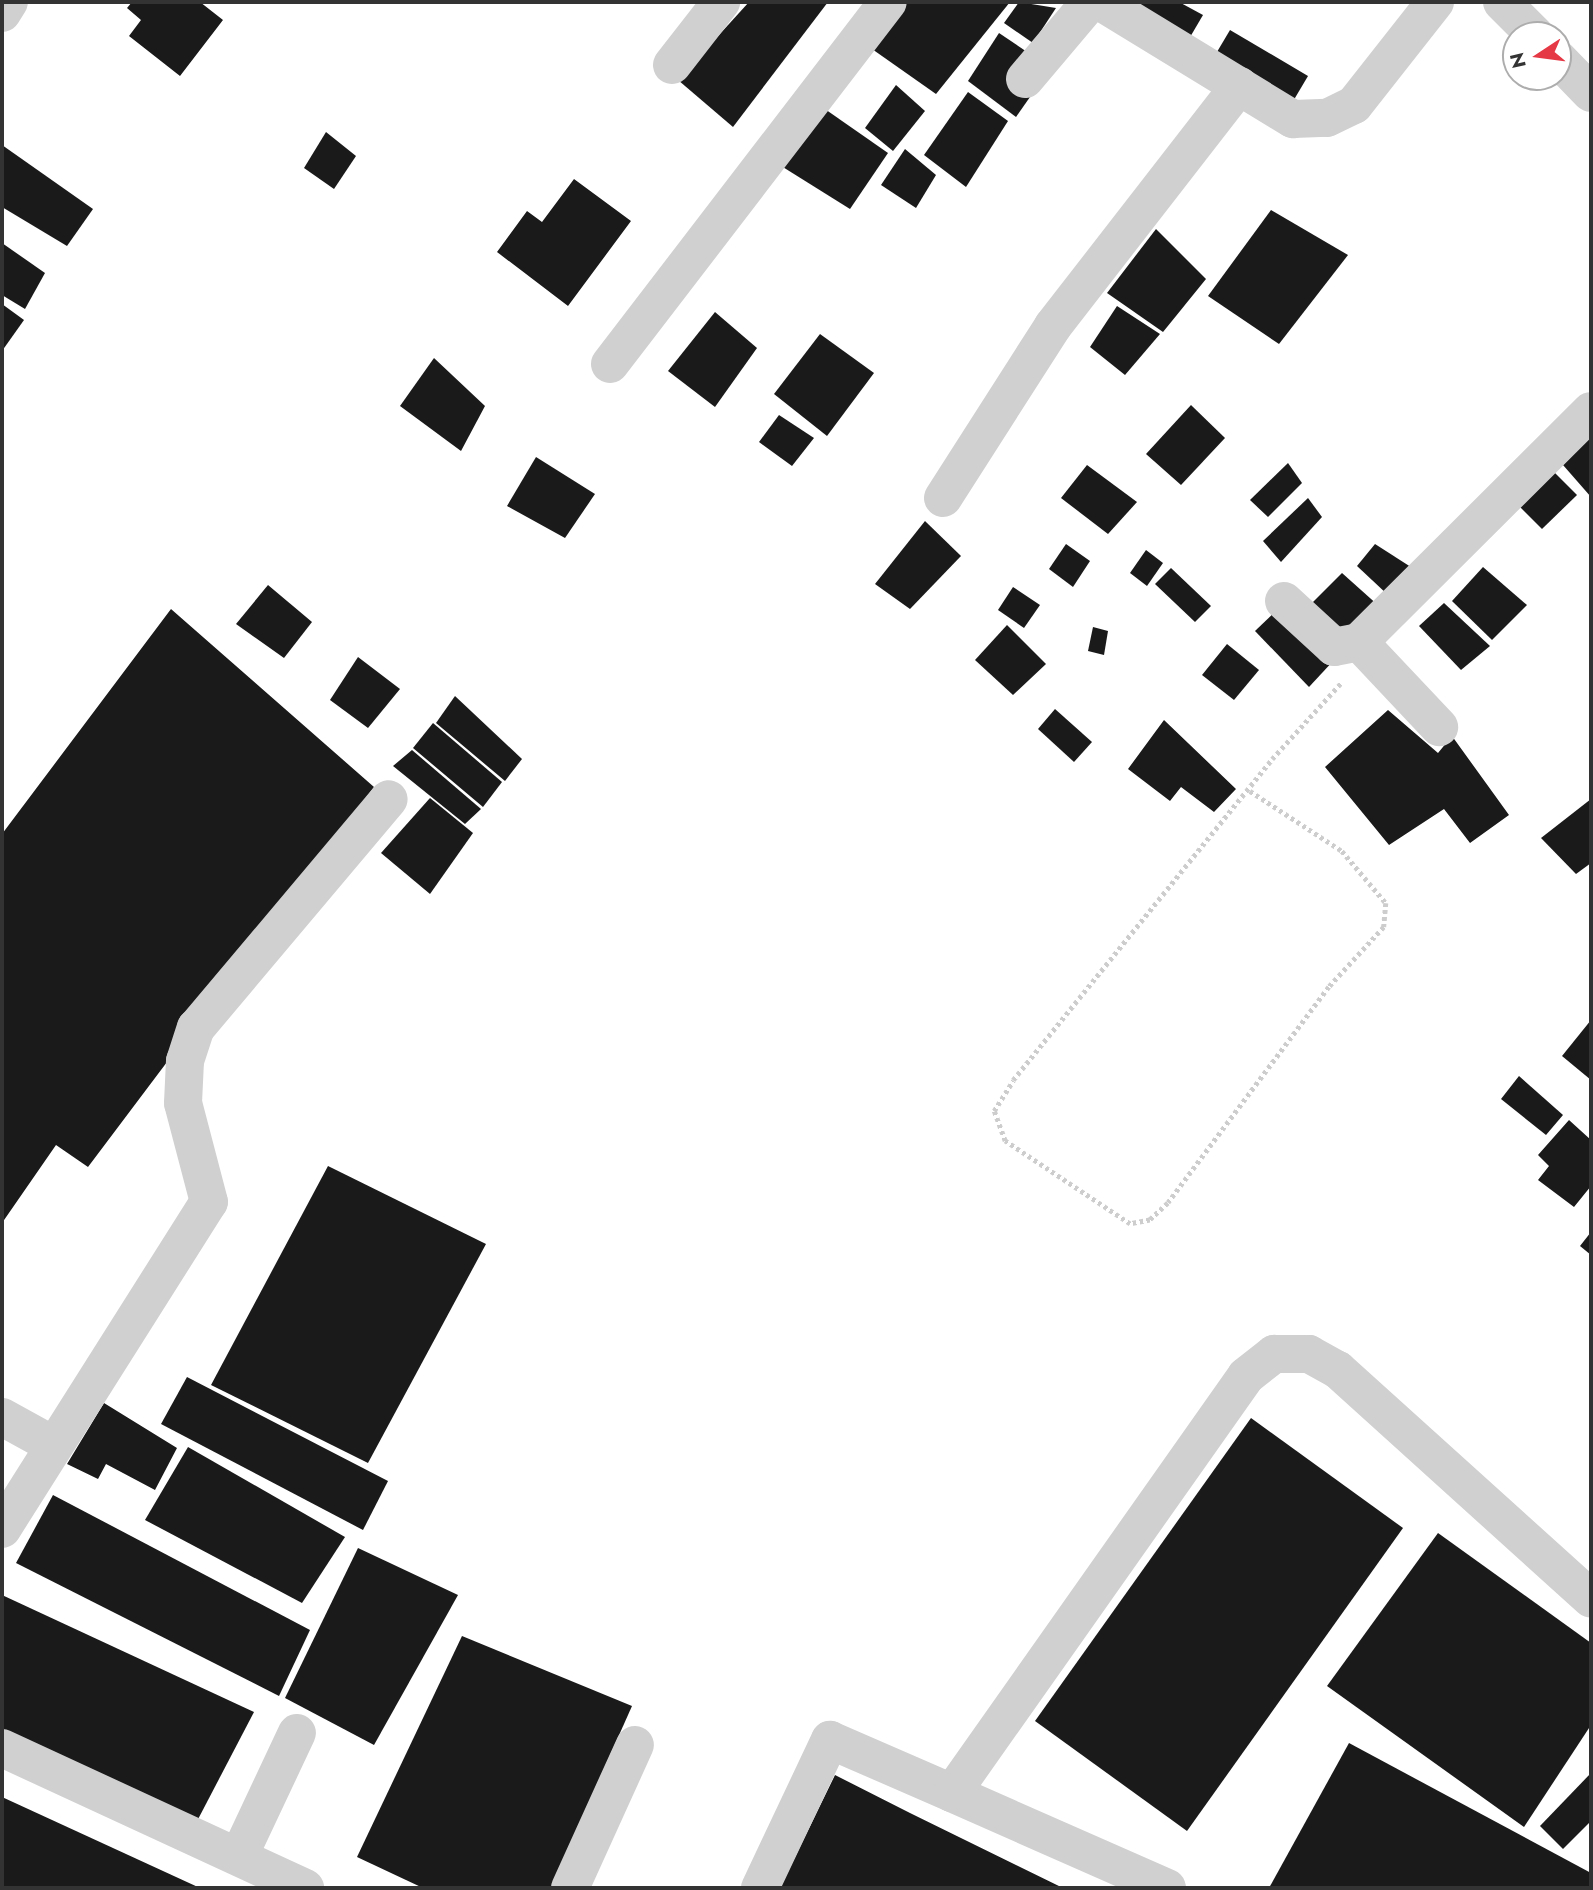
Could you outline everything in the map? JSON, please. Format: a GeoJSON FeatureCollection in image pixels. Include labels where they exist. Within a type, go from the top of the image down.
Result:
{"type":"FeatureCollection","features":[{"type":"Feature","properties":{"kind":"street"},"geometry":{"type":"LineString","coordinates":[[2,13],[9,2]]}},
{"type":"Feature","properties":{"kind":"street"},"geometry":{"type":"LineString","coordinates":[[672,65],[721,2]]}},
{"type":"Feature","properties":{"kind":"street"},"geometry":{"type":"LineString","coordinates":[[610,364],[888,2]]}},
{"type":"Feature","properties":{"kind":"street"},"geometry":{"type":"LineString","coordinates":[[1026,79],[1090,2]]}},
{"type":"Feature","properties":{"kind":"street"},"geometry":{"type":"LineString","coordinates":[[1101,2],[1293,119],[1327,118],[1354,105],[1435,2]]}},
{"type":"Feature","properties":{"kind":"street"},"geometry":{"type":"LineString","coordinates":[[1503,2],[1521,21]]}},
{"type":"Feature","properties":{"kind":"street"},"geometry":{"type":"LineString","coordinates":[[1572,73],[1591,93]]}},
{"type":"Feature","properties":{"kind":"street"},"geometry":{"type":"LineString","coordinates":[[943,499],[1053,326],[1240,86]]}},
{"type":"Feature","properties":{"kind":"street"},"geometry":{"type":"LineString","coordinates":[[1284,601],[1334,647],[1352,645],[1591,411]]}},
{"type":"Feature","properties":{"kind":"street"},"geometry":{"type":"LineString","coordinates":[[1352,645],[1440,727]]}},
{"type":"Feature","properties":{"kind":"street"},"geometry":{"type":"LineString","coordinates":[[2,1529],[209,1202],[183,1103],[185,1061],[196,1028],[389,799]]}},
{"type":"Feature","properties":{"kind":"street"},"geometry":{"type":"LineString","coordinates":[[952,1793],[1246,1376],[1274,1354],[1309,1354],[1338,1370],[1591,1599]]}},
{"type":"Feature","properties":{"kind":"street"},"geometry":{"type":"LineString","coordinates":[[2,1417],[53,1446]]}},
{"type":"Feature","properties":{"kind":"street"},"geometry":{"type":"LineString","coordinates":[[239,1856],[297,1733]]}},
{"type":"Feature","properties":{"kind":"street"},"geometry":{"type":"LineString","coordinates":[[760,1888],[830,1740],[1167,1888]]}},
{"type":"Feature","properties":{"kind":"street"},"geometry":{"type":"LineString","coordinates":[[570,1888],[635,1745]]}},
{"type":"Feature","properties":{"kind":"street"},"geometry":{"type":"LineString","coordinates":[[2,1748],[305,1888]]}},
{"type":"Feature","properties":{"kind":"path"},"geometry":{"type":"LineString","coordinates":[[1250,791],[1342,851],[1386,903],[1384,927],[1329,987],[1168,1203],[1150,1220],[1130,1224],[1004,1141],[994,1111],[1013,1080],[1250,791],[1340,688],[1352,645]]}},
{"type":"Feature","properties":{"kind":"building"},"geometry":{"type":"Polygon","coordinates":[[[132,2],[200,2],[223,20],[180,76],[129,36],[141,20],[127,8],[132,2]]]}},
{"type":"Feature","properties":{"kind":"building"},"geometry":{"type":"Polygon","coordinates":[[[749,2],[828,2],[733,127],[678,80],[749,2]]]}},
{"type":"Feature","properties":{"kind":"building"},"geometry":{"type":"Polygon","coordinates":[[[907,2],[1010,2],[936,94],[872,49],[907,2]]]}},
{"type":"Feature","properties":{"kind":"building"},"geometry":{"type":"Polygon","coordinates":[[[1019,2],[1056,8],[1033,43],[1004,23],[1019,2]]]}},
{"type":"Feature","properties":{"kind":"building"},"geometry":{"type":"Polygon","coordinates":[[[1110,2],[1179,2],[1203,15],[1186,44],[1110,2]]]}},
{"type":"Feature","properties":{"kind":"building"},"geometry":{"type":"Polygon","coordinates":[[[1230,30],[1308,76],[1292,103],[1214,57],[1230,30]]]}},
{"type":"Feature","properties":{"kind":"building"},"geometry":{"type":"Polygon","coordinates":[[[999,33],[1033,56],[1030,97],[1016,117],[968,81],[999,33]]]}},
{"type":"Feature","properties":{"kind":"building"},"geometry":{"type":"Polygon","coordinates":[[[896,85],[925,111],[893,151],[865,128],[896,85]]]}},
{"type":"Feature","properties":{"kind":"building"},"geometry":{"type":"Polygon","coordinates":[[[968,92],[1008,121],[966,187],[924,155],[968,92]]]}},
{"type":"Feature","properties":{"kind":"building"},"geometry":{"type":"Polygon","coordinates":[[[822,107],[888,153],[850,209],[778,164],[822,107]]]}},
{"type":"Feature","properties":{"kind":"building"},"geometry":{"type":"Polygon","coordinates":[[[326,132],[356,156],[334,189],[304,168],[326,132]]]}},
{"type":"Feature","properties":{"kind":"building"},"geometry":{"type":"Polygon","coordinates":[[[2,145],[93,209],[67,246],[2,207],[2,145]]]}},
{"type":"Feature","properties":{"kind":"building"},"geometry":{"type":"Polygon","coordinates":[[[905,149],[936,175],[916,208],[881,185],[905,149]]]}},
{"type":"Feature","properties":{"kind":"building"},"geometry":{"type":"Polygon","coordinates":[[[574,179],[631,221],[568,306],[497,252],[527,211],[542,222],[574,179]]]}},
{"type":"Feature","properties":{"kind":"building"},"geometry":{"type":"Polygon","coordinates":[[[1271,210],[1348,255],[1279,344],[1208,296],[1271,210]]]}},
{"type":"Feature","properties":{"kind":"building"},"geometry":{"type":"Polygon","coordinates":[[[1156,229],[1206,279],[1163,332],[1107,293],[1156,229]]]}},
{"type":"Feature","properties":{"kind":"building"},"geometry":{"type":"Polygon","coordinates":[[[2,243],[45,273],[25,309],[2,295],[2,243]]]}},
{"type":"Feature","properties":{"kind":"building"},"geometry":{"type":"Polygon","coordinates":[[[2,304],[24,320],[2,351],[2,304]]]}},
{"type":"Feature","properties":{"kind":"building"},"geometry":{"type":"Polygon","coordinates":[[[1117,306],[1160,334],[1125,375],[1090,347],[1117,306]]]}},
{"type":"Feature","properties":{"kind":"building"},"geometry":{"type":"Polygon","coordinates":[[[715,312],[757,348],[715,407],[668,371],[715,312]]]}},
{"type":"Feature","properties":{"kind":"building"},"geometry":{"type":"Polygon","coordinates":[[[820,334],[874,373],[827,436],[774,394],[820,334]]]}},
{"type":"Feature","properties":{"kind":"building"},"geometry":{"type":"Polygon","coordinates":[[[434,358],[485,406],[461,451],[400,406],[434,358]]]}},
{"type":"Feature","properties":{"kind":"building"},"geometry":{"type":"Polygon","coordinates":[[[1191,405],[1225,438],[1181,485],[1146,454],[1191,405]]]}},
{"type":"Feature","properties":{"kind":"building"},"geometry":{"type":"Polygon","coordinates":[[[779,415],[814,438],[792,466],[759,442],[779,415]]]}},
{"type":"Feature","properties":{"kind":"building"},"geometry":{"type":"Polygon","coordinates":[[[1591,435],[1591,497],[1563,465],[1591,435]]]}},
{"type":"Feature","properties":{"kind":"building"},"geometry":{"type":"Polygon","coordinates":[[[536,457],[595,494],[565,538],[507,506],[536,457]]]}},
{"type":"Feature","properties":{"kind":"building"},"geometry":{"type":"Polygon","coordinates":[[[1288,463],[1302,483],[1268,517],[1250,500],[1288,463]]]}},
{"type":"Feature","properties":{"kind":"building"},"geometry":{"type":"Polygon","coordinates":[[[1087,465],[1137,502],[1108,534],[1061,498],[1087,465]]]}},
{"type":"Feature","properties":{"kind":"building"},"geometry":{"type":"Polygon","coordinates":[[[1552,470],[1577,495],[1542,529],[1517,504],[1552,470]]]}},
{"type":"Feature","properties":{"kind":"building"},"geometry":{"type":"Polygon","coordinates":[[[1308,498],[1322,517],[1281,562],[1263,541],[1308,498]]]}},
{"type":"Feature","properties":{"kind":"building"},"geometry":{"type":"Polygon","coordinates":[[[925,521],[961,556],[910,609],[875,584],[925,521]]]}},
{"type":"Feature","properties":{"kind":"building"},"geometry":{"type":"Polygon","coordinates":[[[1066,544],[1090,561],[1073,587],[1049,569],[1066,544]]]}},
{"type":"Feature","properties":{"kind":"building"},"geometry":{"type":"Polygon","coordinates":[[[1375,544],[1414,569],[1388,595],[1357,566],[1375,544]]]}},
{"type":"Feature","properties":{"kind":"building"},"geometry":{"type":"Polygon","coordinates":[[[1146,550],[1163,563],[1147,586],[1130,573],[1146,550]]]}},
{"type":"Feature","properties":{"kind":"building"},"geometry":{"type":"Polygon","coordinates":[[[1483,567],[1527,605],[1492,640],[1452,601],[1483,567]]]}},
{"type":"Feature","properties":{"kind":"building"},"geometry":{"type":"Polygon","coordinates":[[[1171,568],[1211,606],[1195,622],[1155,584],[1171,568]]]}},
{"type":"Feature","properties":{"kind":"building"},"geometry":{"type":"Polygon","coordinates":[[[1342,573],[1380,607],[1349,639],[1312,603],[1342,573]]]}},
{"type":"Feature","properties":{"kind":"building"},"geometry":{"type":"Polygon","coordinates":[[[268,585],[312,622],[284,658],[236,624],[268,585]]]}},
{"type":"Feature","properties":{"kind":"building"},"geometry":{"type":"Polygon","coordinates":[[[1013,587],[1040,605],[1024,628],[998,610],[1013,587]]]}},
{"type":"Feature","properties":{"kind":"building"},"geometry":{"type":"Polygon","coordinates":[[[1444,603],[1490,646],[1461,670],[1419,626],[1444,603]]]}},
{"type":"Feature","properties":{"kind":"building"},"geometry":{"type":"Polygon","coordinates":[[[1282,605],[1335,659],[1309,687],[1255,631],[1282,605]]]}},
{"type":"Feature","properties":{"kind":"building"},"geometry":{"type":"Polygon","coordinates":[[[171,609],[374,787],[88,1167],[56,1145],[2,1223],[2,834],[171,609]]]}},
{"type":"Feature","properties":{"kind":"building"},"geometry":{"type":"Polygon","coordinates":[[[1007,625],[1046,664],[1013,695],[975,660],[1007,625]]]}},
{"type":"Feature","properties":{"kind":"building"},"geometry":{"type":"Polygon","coordinates":[[[1093,627],[1108,631],[1104,655],[1088,651],[1093,627]]]}},
{"type":"Feature","properties":{"kind":"building"},"geometry":{"type":"Polygon","coordinates":[[[1227,644],[1259,670],[1234,700],[1202,675],[1227,644]]]}},
{"type":"Feature","properties":{"kind":"building"},"geometry":{"type":"Polygon","coordinates":[[[358,657],[400,689],[368,728],[330,700],[358,657]]]}},
{"type":"Feature","properties":{"kind":"building"},"geometry":{"type":"Polygon","coordinates":[[[455,696],[522,759],[505,781],[436,723],[455,696]]]}},
{"type":"Feature","properties":{"kind":"building"},"geometry":{"type":"Polygon","coordinates":[[[1055,709],[1092,742],[1074,762],[1038,729],[1055,709]]]}},
{"type":"Feature","properties":{"kind":"building"},"geometry":{"type":"Polygon","coordinates":[[[1388,710],[1438,753],[1452,736],[1509,815],[1470,843],[1444,809],[1389,845],[1325,767],[1388,710]]]}},
{"type":"Feature","properties":{"kind":"building"},"geometry":{"type":"Polygon","coordinates":[[[1164,720],[1236,789],[1214,812],[1181,787],[1170,801],[1128,769],[1164,720]]]}},
{"type":"Feature","properties":{"kind":"building"},"geometry":{"type":"Polygon","coordinates":[[[433,723],[502,782],[483,807],[413,748],[433,723]]]}},
{"type":"Feature","properties":{"kind":"building"},"geometry":{"type":"Polygon","coordinates":[[[412,750],[481,809],[465,824],[393,766],[412,750]]]}},
{"type":"Feature","properties":{"kind":"building"},"geometry":{"type":"Polygon","coordinates":[[[430,798],[473,833],[430,894],[381,853],[430,798]]]}},
{"type":"Feature","properties":{"kind":"building"},"geometry":{"type":"Polygon","coordinates":[[[1591,799],[1591,863],[1576,874],[1541,838],[1591,799]]]}},
{"type":"Feature","properties":{"kind":"building"},"geometry":{"type":"Polygon","coordinates":[[[1591,1020],[1591,1080],[1562,1056],[1591,1020]]]}},
{"type":"Feature","properties":{"kind":"building"},"geometry":{"type":"Polygon","coordinates":[[[1519,1076],[1563,1115],[1546,1135],[1501,1099],[1519,1076]]]}},
{"type":"Feature","properties":{"kind":"building"},"geometry":{"type":"Polygon","coordinates":[[[1569,1120],[1591,1140],[1591,1186],[1574,1207],[1538,1180],[1549,1166],[1538,1155],[1569,1120]]]}},
{"type":"Feature","properties":{"kind":"building"},"geometry":{"type":"Polygon","coordinates":[[[328,1166],[486,1244],[368,1463],[211,1385],[328,1166]]]}},
{"type":"Feature","properties":{"kind":"building"},"geometry":{"type":"Polygon","coordinates":[[[1591,1232],[1591,1255],[1580,1246],[1591,1232]]]}},
{"type":"Feature","properties":{"kind":"building"},"geometry":{"type":"Polygon","coordinates":[[[187,1377],[388,1481],[363,1530],[161,1424],[187,1377]]]}},
{"type":"Feature","properties":{"kind":"building"},"geometry":{"type":"Polygon","coordinates":[[[104,1403],[177,1448],[155,1490],[106,1464],[98,1479],[67,1464],[104,1403]]]}},
{"type":"Feature","properties":{"kind":"building"},"geometry":{"type":"Polygon","coordinates":[[[1251,1418],[1403,1528],[1187,1831],[1035,1721],[1251,1418]]]}},
{"type":"Feature","properties":{"kind":"building"},"geometry":{"type":"Polygon","coordinates":[[[188,1447],[345,1537],[302,1603],[145,1520],[188,1447]]]}},
{"type":"Feature","properties":{"kind":"building"},"geometry":{"type":"Polygon","coordinates":[[[53,1495],[310,1630],[279,1696],[16,1563],[53,1495]]]}},
{"type":"Feature","properties":{"kind":"building"},"geometry":{"type":"Polygon","coordinates":[[[1438,1533],[1591,1643],[1591,1725],[1524,1827],[1327,1686],[1438,1533]]]}},
{"type":"Feature","properties":{"kind":"building"},"geometry":{"type":"Polygon","coordinates":[[[358,1548],[458,1595],[374,1745],[285,1698],[358,1548]]]}},
{"type":"Feature","properties":{"kind":"building"},"geometry":{"type":"Polygon","coordinates":[[[2,1595],[254,1712],[195,1825],[2,1735],[2,1595]]]}},
{"type":"Feature","properties":{"kind":"building"},"geometry":{"type":"Polygon","coordinates":[[[462,1636],[632,1706],[551,1888],[423,1888],[357,1857],[462,1636]]]}},
{"type":"Feature","properties":{"kind":"building"},"geometry":{"type":"Polygon","coordinates":[[[1349,1743],[1591,1873],[1591,1888],[1269,1888],[1349,1743]]]}},
{"type":"Feature","properties":{"kind":"building"},"geometry":{"type":"Polygon","coordinates":[[[1591,1773],[1591,1821],[1563,1849],[1540,1826],[1591,1773]]]}},
{"type":"Feature","properties":{"kind":"building"},"geometry":{"type":"Polygon","coordinates":[[[835,1775],[910,1813],[1063,1888],[780,1888],[835,1775]]]}},
{"type":"Feature","properties":{"kind":"building"},"geometry":{"type":"Polygon","coordinates":[[[2,1797],[200,1888],[2,1888],[2,1797]]]}}]}
